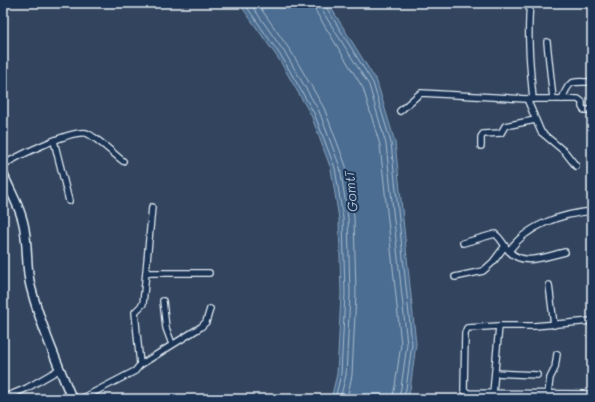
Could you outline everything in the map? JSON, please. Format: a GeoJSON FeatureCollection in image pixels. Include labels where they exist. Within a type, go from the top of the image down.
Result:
{"type":"FeatureCollection","features":[{"type":"Feature","properties":{"kind":"main road"},"geometry":{"type":"LineString","coordinates":[[4,177],[17,206],[25,232],[27,261],[31,286],[52,353],[72,399]]}},
{"type":"Feature","properties":{"kind":"street"},"geometry":{"type":"LineString","coordinates":[[530,3],[528,22],[530,99],[535,120],[541,132],[564,152],[576,166]]}},
{"type":"Feature","properties":{"kind":"street"},"geometry":{"type":"LineString","coordinates":[[547,42],[553,99]]}},
{"type":"Feature","properties":{"kind":"street"},"geometry":{"type":"LineString","coordinates":[[562,99],[570,83],[592,82]]}},
{"type":"Feature","properties":{"kind":"street"},"geometry":{"type":"LineString","coordinates":[[400,112],[422,93],[578,100],[582,102],[582,108],[584,110],[592,110]]}},
{"type":"Feature","properties":{"kind":"street"},"geometry":{"type":"LineString","coordinates":[[481,146],[481,137],[483,134],[501,133],[505,126],[535,120]]}},
{"type":"Feature","properties":{"kind":"street"},"geometry":{"type":"LineString","coordinates":[[3,165],[54,141],[68,136],[86,133],[123,162]]}},
{"type":"Feature","properties":{"kind":"street"},"geometry":{"type":"LineString","coordinates":[[54,141],[69,201]]}},
{"type":"Feature","properties":{"kind":"street"},"geometry":{"type":"LineString","coordinates":[[140,365],[135,312],[143,304],[152,208]]}},
{"type":"Feature","properties":{"kind":"street"},"geometry":{"type":"LineString","coordinates":[[509,251],[518,239],[541,224],[558,218],[592,211]]}},
{"type":"Feature","properties":{"kind":"street"},"geometry":{"type":"LineString","coordinates":[[463,243],[495,234],[504,246],[517,258],[532,259],[565,252]]}},
{"type":"Feature","properties":{"kind":"street"},"geometry":{"type":"LineString","coordinates":[[455,277],[483,271],[493,262],[504,246]]}},
{"type":"Feature","properties":{"kind":"street"},"geometry":{"type":"LineString","coordinates":[[146,273],[208,273]]}},
{"type":"Feature","properties":{"kind":"street"},"geometry":{"type":"LineString","coordinates":[[548,285],[554,325]]}},
{"type":"Feature","properties":{"kind":"street"},"geometry":{"type":"LineString","coordinates":[[163,301],[166,328],[172,344]]}},
{"type":"Feature","properties":{"kind":"street"},"geometry":{"type":"LineString","coordinates":[[81,399],[135,371],[140,365],[201,327],[206,322],[210,309]]}},
{"type":"Feature","properties":{"kind":"street"},"geometry":{"type":"LineString","coordinates":[[592,322],[554,325],[469,327],[465,332],[465,392],[493,394],[592,394]]}},
{"type":"Feature","properties":{"kind":"street"},"geometry":{"type":"LineString","coordinates":[[493,394],[499,326]]}},
{"type":"Feature","properties":{"kind":"street"},"geometry":{"type":"LineString","coordinates":[[548,394],[550,378],[555,368],[557,354]]}},
{"type":"Feature","properties":{"kind":"street"},"geometry":{"type":"LineString","coordinates":[[3,398],[21,391],[60,369]]}},
{"type":"Feature","properties":{"kind":"street"},"geometry":{"type":"LineString","coordinates":[[495,373],[536,375]]}},
{"type":"Feature","properties":{"kind":"water","name":"Gomtī"},"geometry":{"type":"Polygon","coordinates":[[[239,3],[328,3],[377,82],[395,142],[416,344],[410,390],[407,399],[331,399],[337,374],[341,294],[339,219],[331,169],[311,115],[280,61],[239,3]]]}}]}
